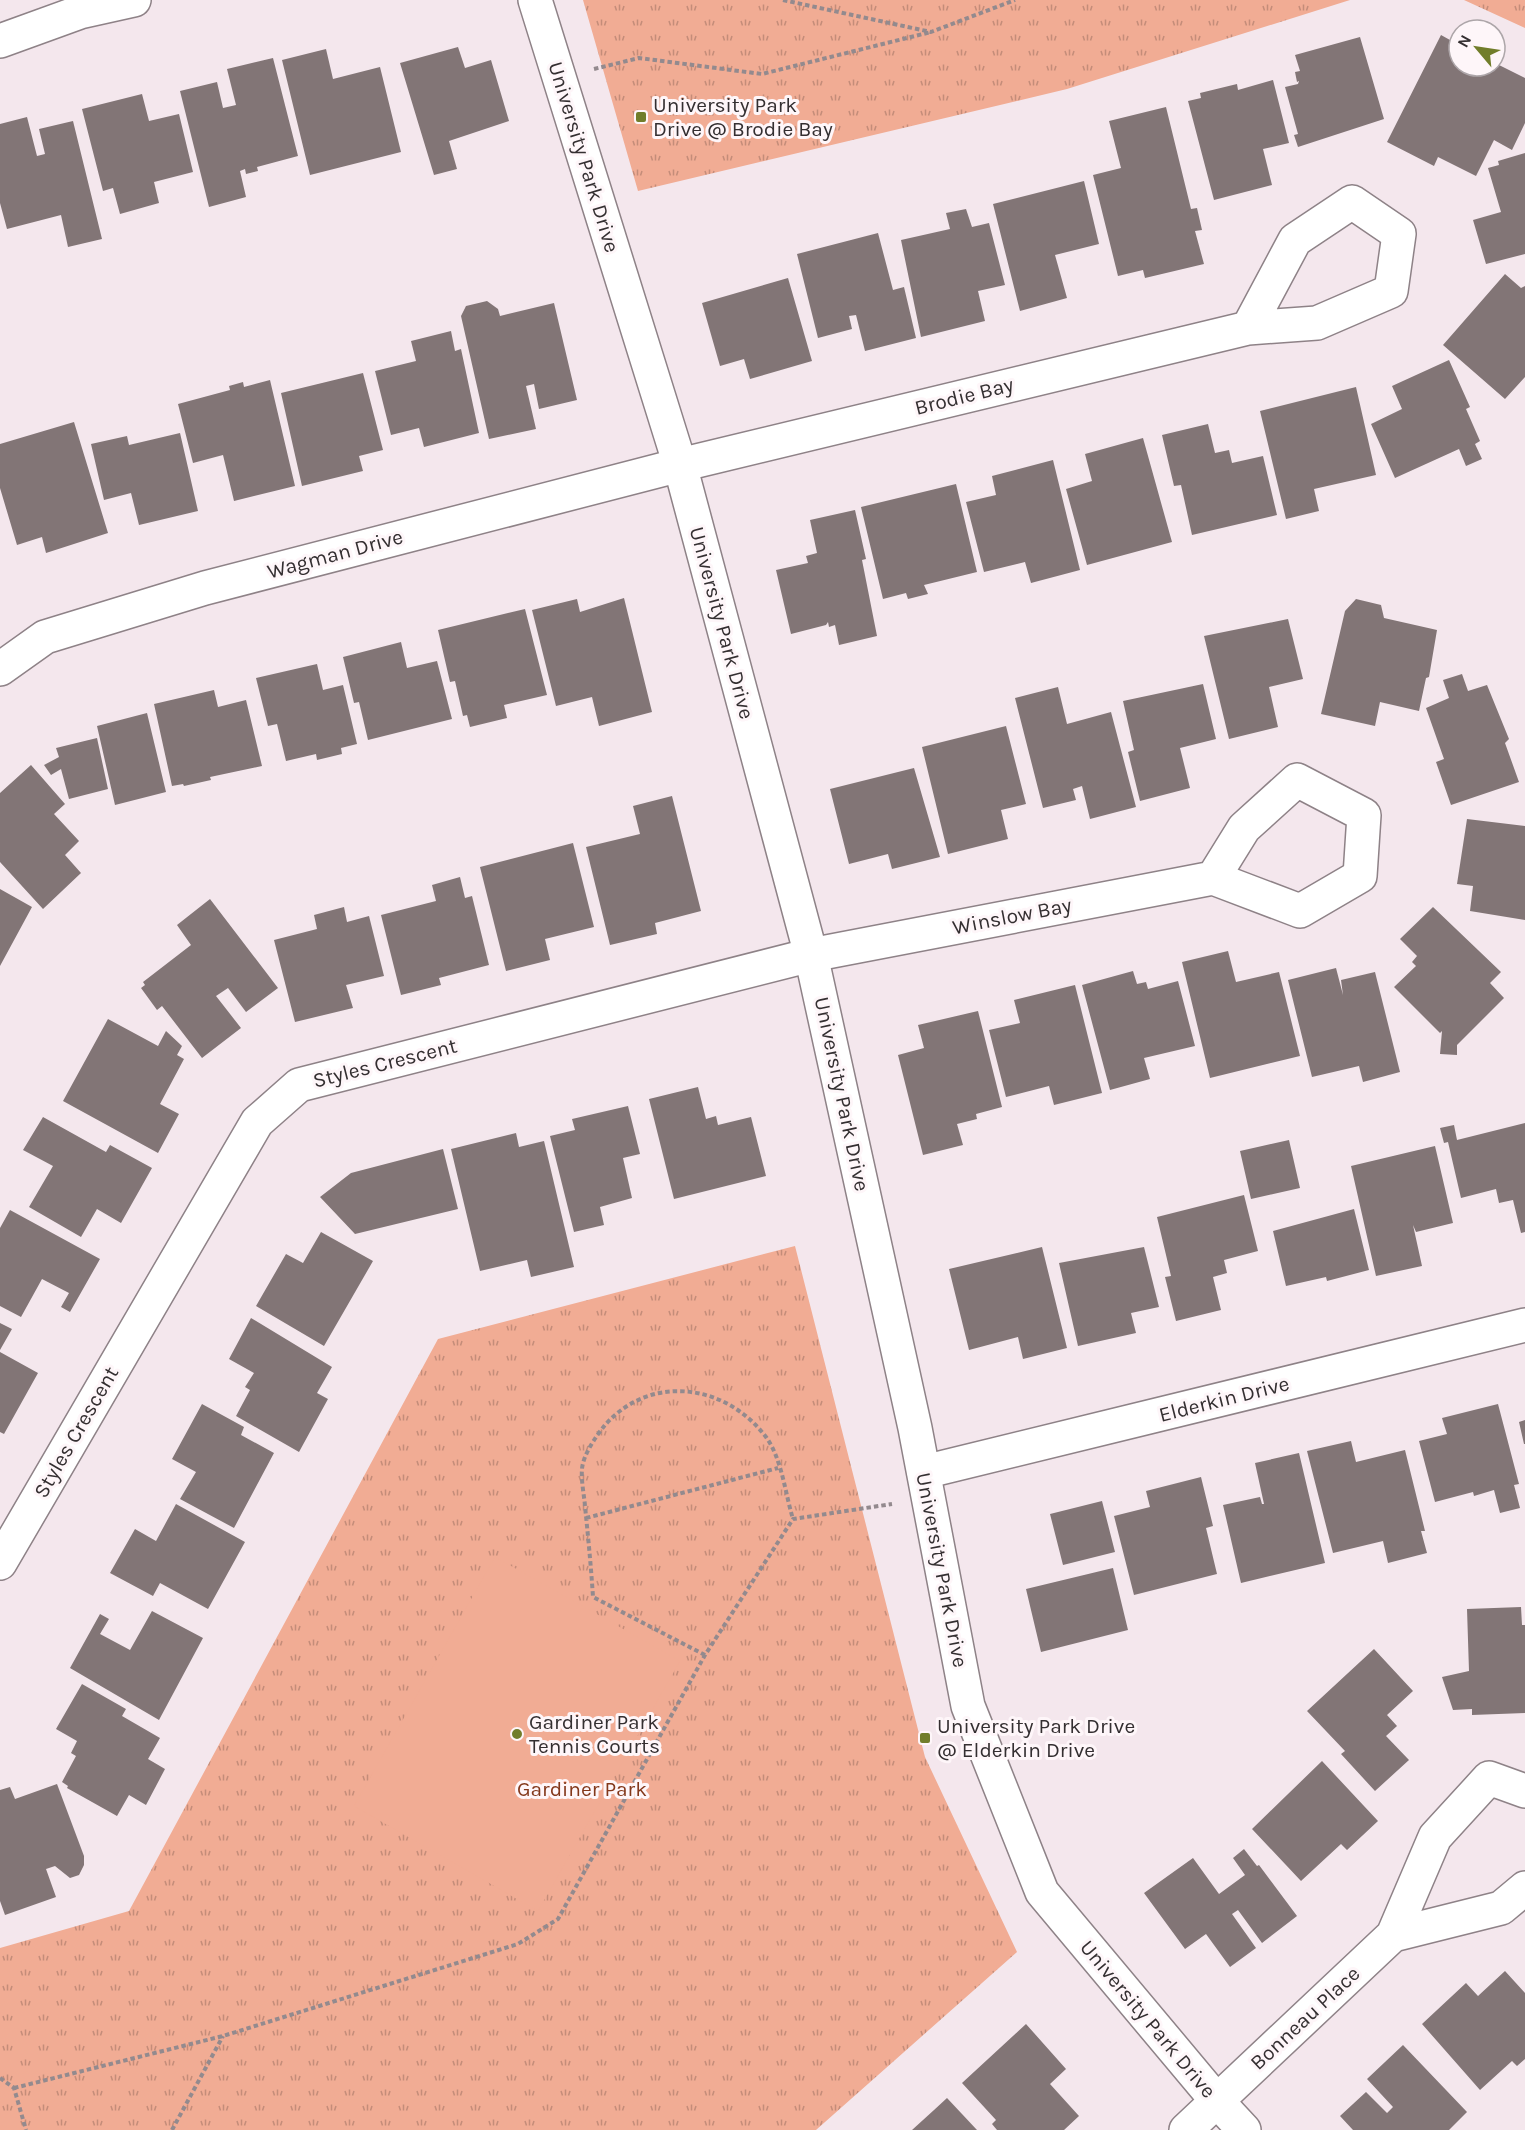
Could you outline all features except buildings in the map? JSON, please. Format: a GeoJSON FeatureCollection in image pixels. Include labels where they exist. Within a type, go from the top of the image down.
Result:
{"type":"FeatureCollection","features":[{"type":"Feature","properties":{"kind":"street"},"geometry":{"type":"LineString","coordinates":[[0,41],[78,6],[134,0]]}},
{"type":"Feature","properties":{"kind":"street","name":"University Park Drive"},"geometry":{"type":"LineString","coordinates":[[535,0],[680,465],[811,954],[926,1486],[968,1706],[1042,1892],[1217,2101],[1244,2130]]}},
{"type":"Feature","properties":{"kind":"street","name":"Brodie Bay"},"geometry":{"type":"LineString","coordinates":[[680,465],[1248,328],[1317,323],[1391,291],[1399,234],[1352,202],[1295,240],[1248,328]]}},
{"type":"Feature","properties":{"kind":"street","name":"Wagman Drive"},"geometry":{"type":"LineString","coordinates":[[0,669],[45,637],[205,588],[680,465]]}},
{"type":"Feature","properties":{"kind":"street"},"geometry":{"type":"LineString","coordinates":[[1296,780],[1364,814],[1360,876],[1300,911],[1213,878],[1245,828],[1296,780]]}},
{"type":"Feature","properties":{"kind":"street","name":"Winslow Bay"},"geometry":{"type":"LineString","coordinates":[[811,954],[1213,878]]}},
{"type":"Feature","properties":{"kind":"street","name":"Styles Crescent"},"geometry":{"type":"LineString","coordinates":[[0,1563],[257,1122],[299,1085],[811,954]]}},
{"type":"Feature","properties":{"kind":"street","name":"Elderkin Drive"},"geometry":{"type":"LineString","coordinates":[[926,1486],[1525,1325]]}},
{"type":"Feature","properties":{"kind":"street","name":"Bonneau Place"},"geometry":{"type":"LineString","coordinates":[[1186,2130],[1393,1935],[1435,1837],[1489,1778],[1525,1791]]}},
{"type":"Feature","properties":{"kind":"street","name":"Bonneau Place"},"geometry":{"type":"LineString","coordinates":[[1393,1935],[1501,1908],[1525,1888]]}},
{"type":"Feature","properties":{"kind":"path"},"geometry":{"type":"LineString","coordinates":[[783,0],[931,32]]}},
{"type":"Feature","properties":{"kind":"path"},"geometry":{"type":"LineString","coordinates":[[559,77],[639,58],[762,74],[931,32],[1015,0]]}},
{"type":"Feature","properties":{"kind":"path"},"geometry":{"type":"LineString","coordinates":[[705,1655],[593,1597],[582,1468],[597,1435],[614,1415],[634,1400],[660,1392],[685,1391],[713,1397],[740,1412],[765,1435],[775,1451],[793,1519]]}},
{"type":"Feature","properties":{"kind":"path"},"geometry":{"type":"LineString","coordinates":[[586,1518],[778,1468]]}},
{"type":"Feature","properties":{"kind":"path"},"geometry":{"type":"LineString","coordinates":[[14,2088],[223,2036],[518,1944],[558,1919],[705,1655],[793,1519],[926,1486]]}},
{"type":"Feature","properties":{"kind":"path"},"geometry":{"type":"LineString","coordinates":[[172,2130],[223,2036]]}},
{"type":"Feature","properties":{"kind":"path"},"geometry":{"type":"LineString","coordinates":[[0,2078],[14,2088],[27,2130]]}},
{"type":"Feature","properties":{"kind":"green space"},"geometry":{"type":"Polygon","coordinates":[[[583,0],[1350,0],[1067,89],[638,191],[583,0]]]}},
{"type":"Feature","properties":{"kind":"green space"},"geometry":{"type":"Polygon","coordinates":[[[1464,0],[1525,0],[1525,28],[1464,0]]]}},
{"type":"Feature","properties":{"kind":"green space","name":"Gardiner Park"},"geometry":{"type":"Polygon","coordinates":[[[795,1246],[925,1757],[1017,1952],[816,2130],[0,2130],[0,1948],[129,1911],[438,1339],[795,1246]]]}},
{"type":"Feature","properties":{"kind":"green space","name":"Gardiner Park Tennis Courts"},"geometry":{"type":"Polygon","coordinates":[[[495,1557],[680,1661],[538,1911],[354,1806],[495,1557]]]}},
{"type":"Feature","properties":{"kind":"place","name":"University Park Drive @ Brodie Bay"},"geometry":{"type":"Point","coordinates":[641,117]}},
{"type":"Feature","properties":{"kind":"place","name":"Gardiner Park Tennis Courts"},"geometry":{"type":"Point","coordinates":[517,1734]}},
{"type":"Feature","properties":{"kind":"place","name":"University Park Drive @ Elderkin Drive"},"geometry":{"type":"Point","coordinates":[925,1738]}}]}
